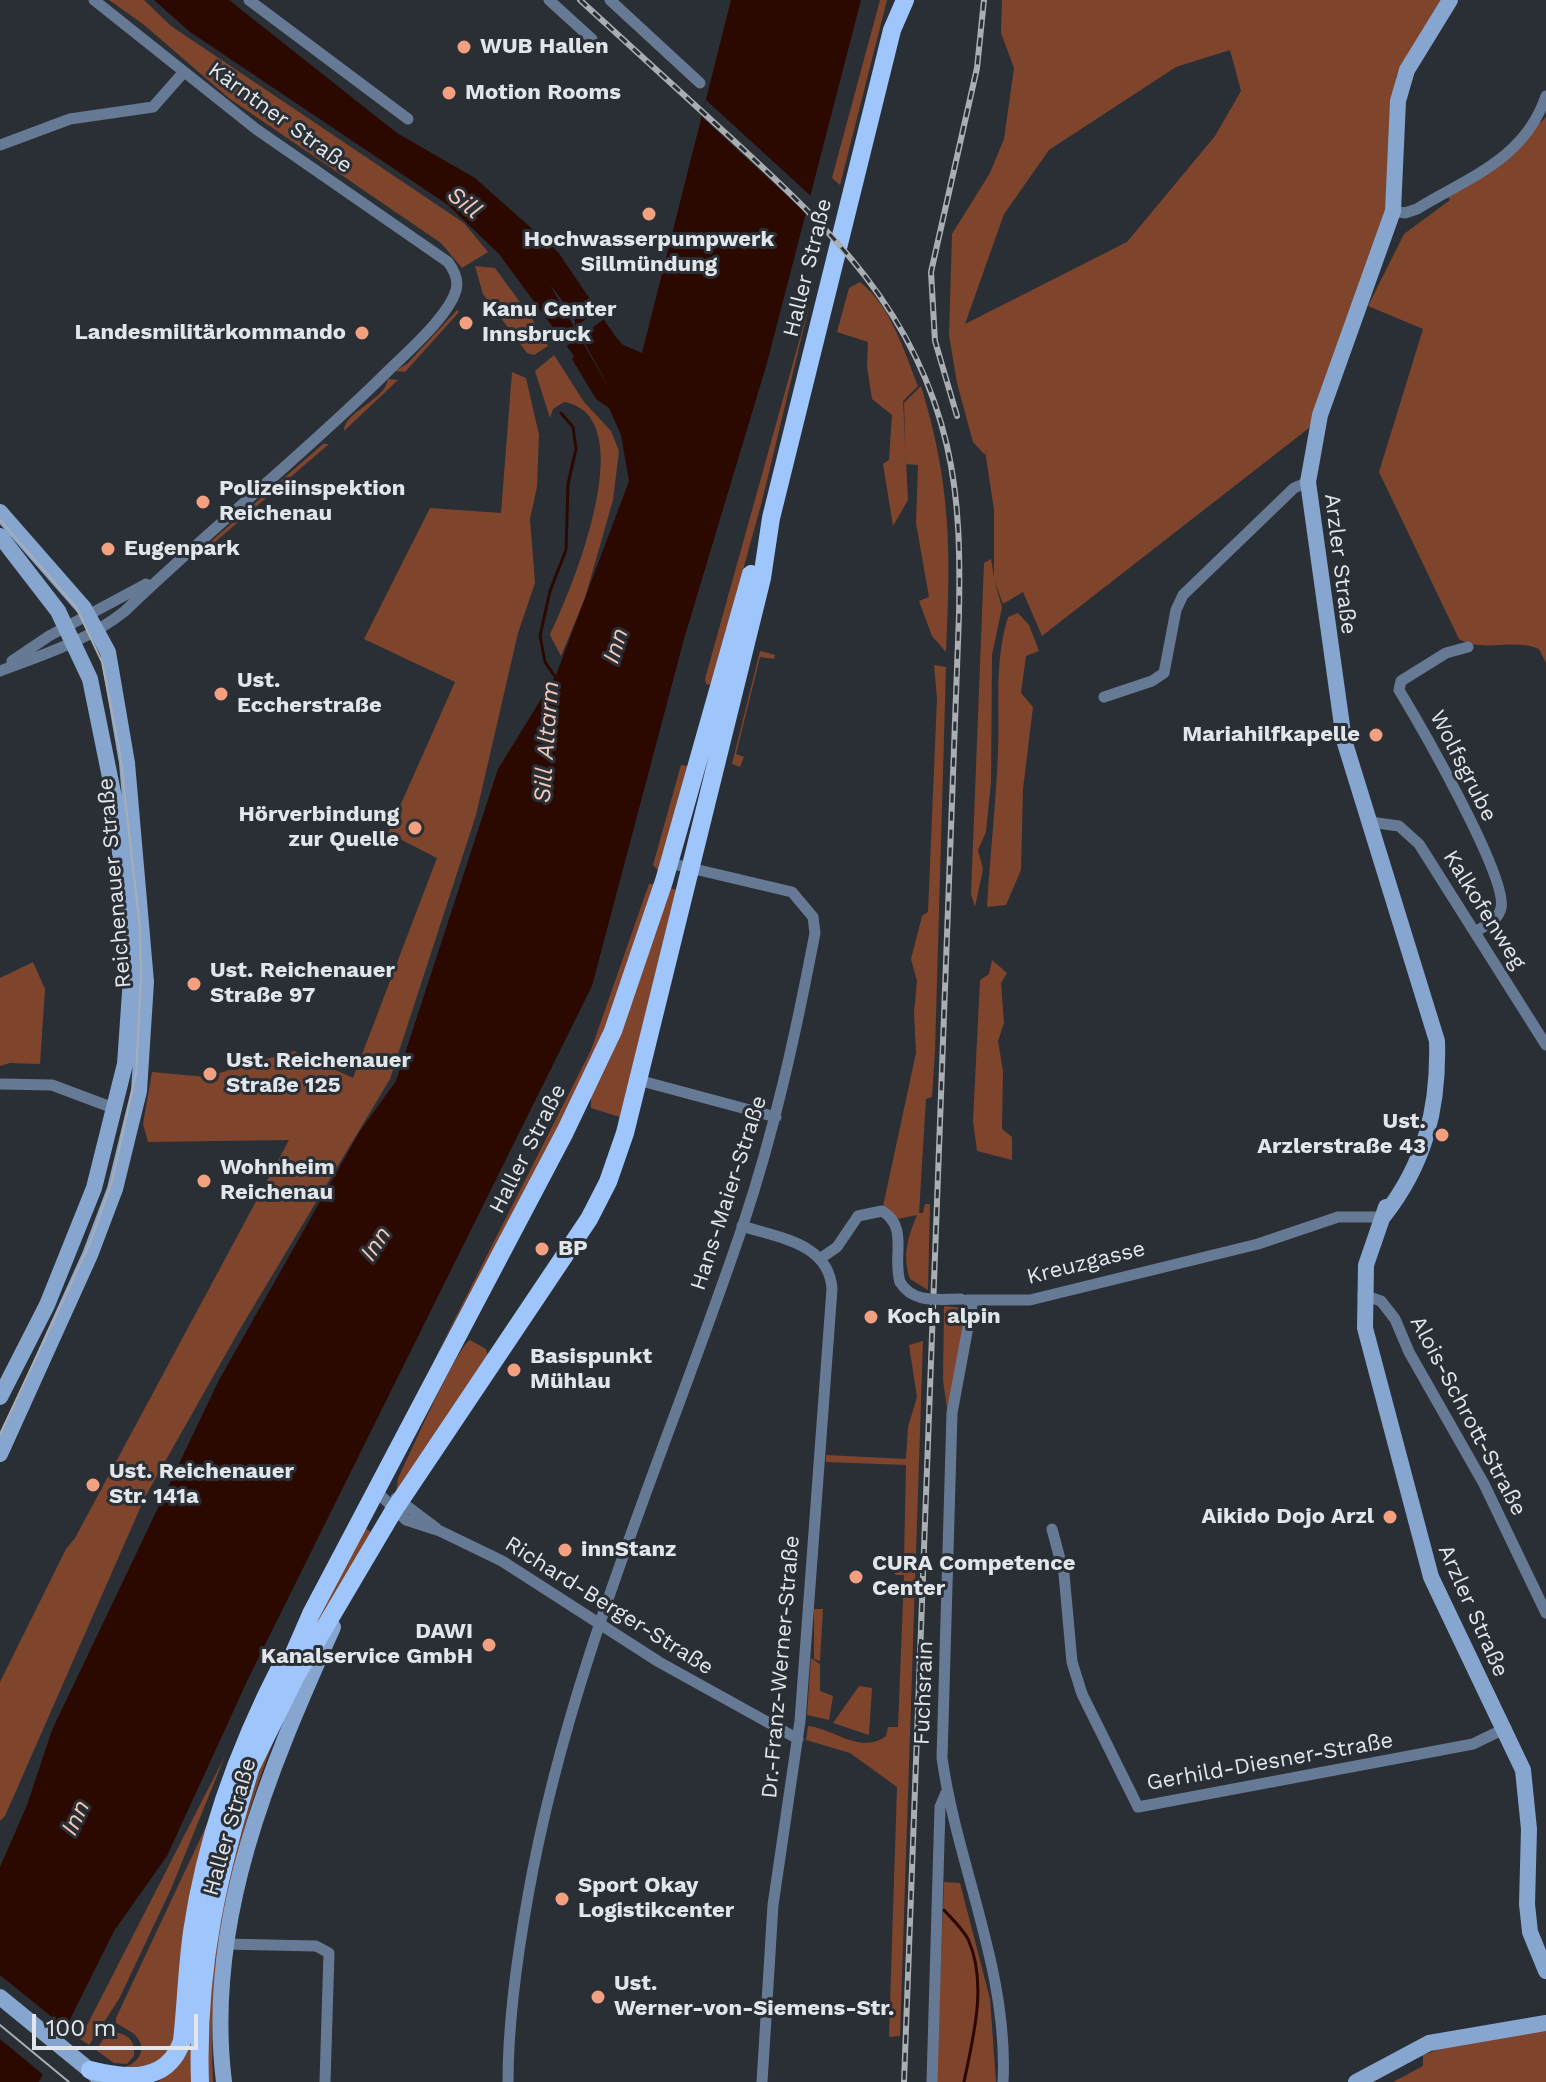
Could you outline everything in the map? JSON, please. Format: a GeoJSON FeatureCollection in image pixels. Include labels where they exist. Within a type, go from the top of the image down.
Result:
{"type":"FeatureCollection","features":[{"type":"Feature","properties":{"kind":"main road","name":"Haller Straße"},"geometry":{"type":"LineString","coordinates":[[200,2082],[201,2004],[212,1908],[227,1841],[267,1715],[311,1614],[376,1491],[466,1336],[613,1031],[669,863],[716,691],[771,518],[892,30],[895,0]]}},
{"type":"Feature","properties":{"kind":"main road","name":"Haller Straße"},"geometry":{"type":"LineString","coordinates":[[892,30],[905,0]]}},
{"type":"Feature","properties":{"kind":"main road","name":"Arzler Straße"},"geometry":{"type":"LineString","coordinates":[[1450,0],[1407,70],[1398,101],[1393,211],[1320,415],[1308,482],[1344,740],[1437,1041],[1434,1099],[1418,1164],[1406,1188],[1383,1217],[1366,1265],[1363,1295],[1365,1328],[1421,1549],[1467,1658],[1506,1728],[1523,1770],[1529,1829],[1527,1904],[1530,1932],[1546,1971]]}},
{"type":"Feature","properties":{"kind":"main road","name":"Reichenauer Straße"},"geometry":{"type":"LineString","coordinates":[[0,512],[94,622],[110,659],[121,715],[145,936],[144,1048],[132,1125],[107,1213],[0,1454]]}},
{"type":"Feature","properties":{"kind":"main road","name":"Haller Straße"},"geometry":{"type":"LineString","coordinates":[[250,1770],[296,1676],[344,1600],[397,1504],[492,1354],[589,1219],[617,1156],[762,578],[771,518]]}},
{"type":"Feature","properties":{"kind":"main road","name":"Reichenauer Straße"},"geometry":{"type":"LineString","coordinates":[[0,536],[49,598],[70,634],[90,679],[116,807],[128,919],[130,1013],[116,1109],[94,1188],[75,1240],[0,1397]]}},
{"type":"Feature","properties":{"kind":"main road"},"geometry":{"type":"LineString","coordinates":[[116,1109],[129,1117],[132,1125]]}},
{"type":"Feature","properties":{"kind":"main road","name":"Haller Straße"},"geometry":{"type":"LineString","coordinates":[[224,2082],[220,2024],[225,1944],[241,1865],[264,1786],[344,1600]]}},
{"type":"Feature","properties":{"kind":"main road"},"geometry":{"type":"LineString","coordinates":[[0,1997],[97,2076],[148,2080],[164,2072],[176,2058],[182,2041],[197,1899],[226,1789],[260,1706],[311,1614]]}},
{"type":"Feature","properties":{"kind":"main road"},"geometry":{"type":"LineString","coordinates":[[1356,2082],[1429,2043],[1546,2023]]}},
{"type":"Feature","properties":{"kind":"street","name":"Kärntner Straße"},"geometry":{"type":"LineString","coordinates":[[94,0],[257,130],[448,262],[454,270],[457,287],[452,299],[417,343],[326,434],[164,573],[94,622]]}},
{"type":"Feature","properties":{"kind":"street"},"geometry":{"type":"LineString","coordinates":[[249,0],[408,119]]}},
{"type":"Feature","properties":{"kind":"street"},"geometry":{"type":"LineString","coordinates":[[549,0],[592,39]]}},
{"type":"Feature","properties":{"kind":"street"},"geometry":{"type":"LineString","coordinates":[[610,0],[700,83]]}},
{"type":"Feature","properties":{"kind":"street"},"geometry":{"type":"LineString","coordinates":[[0,145],[70,119],[153,107],[183,73]]}},
{"type":"Feature","properties":{"kind":"street"},"geometry":{"type":"LineString","coordinates":[[1393,211],[1413,211],[1509,155],[1534,123],[1546,96]]}},
{"type":"Feature","properties":{"kind":"street"},"geometry":{"type":"LineString","coordinates":[[1104,697],[1152,681],[1164,673],[1176,610],[1183,595],[1294,488],[1308,482]]}},
{"type":"Feature","properties":{"kind":"street"},"geometry":{"type":"LineString","coordinates":[[2,670],[94,622]]}},
{"type":"Feature","properties":{"kind":"street","name":"Wolfsgrube"},"geometry":{"type":"LineString","coordinates":[[1468,647],[1446,653],[1401,681],[1399,690],[1443,763],[1492,871],[1502,905],[1497,919],[1475,932]]}},
{"type":"Feature","properties":{"kind":"street","name":"Kalkofenweg"},"geometry":{"type":"LineString","coordinates":[[1370,822],[1399,826],[1419,844],[1546,1045]]}},
{"type":"Feature","properties":{"kind":"street","name":"Hans-Maier-Straße"},"geometry":{"type":"LineString","coordinates":[[508,2082],[520,1944],[542,1818],[598,1625],[742,1226],[776,1117],[815,933],[813,917],[792,892],[669,863]]}},
{"type":"Feature","properties":{"kind":"street"},"geometry":{"type":"LineString","coordinates":[[638,1080],[776,1117]]}},
{"type":"Feature","properties":{"kind":"street"},"geometry":{"type":"LineString","coordinates":[[0,1084],[52,1085],[116,1109]]}},
{"type":"Feature","properties":{"kind":"street","name":"Kreuzgasse"},"geometry":{"type":"LineString","coordinates":[[821,1258],[837,1247],[858,1216],[871,1210],[882,1211],[896,1226],[900,1282],[908,1292],[921,1298],[967,1300],[1044,1297],[1258,1244],[1297,1228],[1338,1217],[1383,1217]]}},
{"type":"Feature","properties":{"kind":"street"},"geometry":{"type":"LineString","coordinates":[[742,1226],[802,1245],[821,1258]]}},
{"type":"Feature","properties":{"kind":"street","name":"Dr.-Franz-Werner-Straße"},"geometry":{"type":"LineString","coordinates":[[762,2082],[773,1905],[798,1739],[832,1289],[829,1272],[821,1258]]}},
{"type":"Feature","properties":{"kind":"street","name":"Alois-Schrott-Straße"},"geometry":{"type":"LineString","coordinates":[[1363,1295],[1381,1301],[1395,1319],[1409,1352],[1484,1484],[1546,1613]]}},
{"type":"Feature","properties":{"kind":"street","name":"Fuchsrain"},"geometry":{"type":"LineString","coordinates":[[967,1300],[952,1413],[942,1758],[947,1793],[997,1997],[1003,2082]]}},
{"type":"Feature","properties":{"kind":"street","name":"Richard-Berger-Straße"},"geometry":{"type":"LineString","coordinates":[[376,1491],[440,1531],[502,1561],[598,1625],[728,1703],[798,1739]]}},
{"type":"Feature","properties":{"kind":"street","name":"Gerhild-Diesner-Straße"},"geometry":{"type":"LineString","coordinates":[[1052,1529],[1064,1574],[1068,1643],[1079,1684],[1138,1807],[1473,1744],[1506,1728]]}},
{"type":"Feature","properties":{"kind":"street"},"geometry":{"type":"LineString","coordinates":[[932,2082],[940,1807],[947,1793]]}},
{"type":"Feature","properties":{"kind":"street"},"geometry":{"type":"LineString","coordinates":[[225,1944],[322,1947],[330,1961],[325,2082]]}},
{"type":"Feature","properties":{"kind":"shaded area"},"geometry":{"type":"Polygon","coordinates":[[[109,0],[144,0],[171,26],[464,223],[488,252],[462,268],[441,243],[230,99],[143,24],[109,0]]]}},
{"type":"Feature","properties":{"kind":"shaded area"},"geometry":{"type":"Polygon","coordinates":[[[880,0],[887,0],[840,185],[832,178],[880,0]]]}},
{"type":"Feature","properties":{"kind":"shaded area"},"geometry":{"type":"Polygon","coordinates":[[[1002,0],[1448,0],[1396,77],[1393,211],[1309,428],[1042,636],[1023,592],[1003,604],[994,579],[1002,607],[992,655],[991,782],[986,832],[978,850],[983,869],[975,907],[971,894],[984,563],[991,559],[994,577],[994,510],[985,450],[985,455],[973,442],[957,383],[949,335],[952,234],[990,173],[1004,139],[1014,68],[1001,33],[1002,0]],[[1230,50],[1176,67],[1049,150],[1004,214],[965,324],[1127,242],[1215,136],[1241,91],[1230,50]]]}},
{"type":"Feature","properties":{"kind":"shaded area"},"geometry":{"type":"Polygon","coordinates":[[[1546,117],[1546,663],[1539,649],[1529,646],[1478,645],[1459,639],[1379,472],[1423,329],[1368,306],[1404,234],[1450,200],[1445,192],[1509,155],[1546,117]]]}},
{"type":"Feature","properties":{"kind":"shaded area"},"geometry":{"type":"Polygon","coordinates":[[[475,266],[495,268],[525,309],[532,309],[531,317],[548,346],[534,355],[527,353],[483,294],[475,266]]]}},
{"type":"Feature","properties":{"kind":"shaded area"},"geometry":{"type":"Polygon","coordinates":[[[860,282],[888,316],[918,386],[903,401],[908,500],[893,526],[883,464],[889,460],[892,415],[872,399],[867,367],[868,342],[837,332],[849,288],[860,282]]]}},
{"type":"Feature","properties":{"kind":"shaded area"},"geometry":{"type":"Polygon","coordinates":[[[810,302],[762,501],[715,672],[710,685],[706,684],[705,679],[810,302]]]}},
{"type":"Feature","properties":{"kind":"shaded area"},"geometry":{"type":"Polygon","coordinates":[[[457,310],[459,312],[405,372],[395,371],[408,363],[457,310]]]}},
{"type":"Feature","properties":{"kind":"shaded area"},"geometry":{"type":"Polygon","coordinates":[[[554,355],[584,402],[611,431],[619,451],[613,500],[585,598],[561,656],[550,635],[585,547],[600,471],[599,439],[587,414],[564,402],[553,409],[550,418],[535,371],[554,355]]]}},
{"type":"Feature","properties":{"kind":"shaded area"},"geometry":{"type":"Polygon","coordinates":[[[512,372],[526,378],[539,435],[537,487],[530,519],[535,583],[518,633],[476,815],[390,1079],[240,1329],[145,1497],[5,1816],[0,1821],[0,1682],[66,1549],[75,1538],[289,1140],[148,1142],[143,1124],[152,1072],[206,1077],[294,1051],[353,1078],[437,858],[388,833],[455,682],[364,639],[430,508],[501,513],[512,372]]]}},
{"type":"Feature","properties":{"kind":"shaded area"},"geometry":{"type":"Polygon","coordinates":[[[388,379],[398,380],[344,431],[350,418],[380,394],[388,379]]]}},
{"type":"Feature","properties":{"kind":"shaded area"},"geometry":{"type":"Polygon","coordinates":[[[921,386],[938,455],[947,518],[946,652],[932,636],[919,601],[929,597],[916,523],[918,465],[906,464],[904,403],[921,386]]]}},
{"type":"Feature","properties":{"kind":"shaded area"},"geometry":{"type":"Polygon","coordinates":[[[323,444],[329,444],[193,561],[193,557],[323,444]]]}},
{"type":"Feature","properties":{"kind":"shaded area"},"geometry":{"type":"Polygon","coordinates":[[[1018,613],[1029,625],[1039,651],[1026,656],[1021,693],[1033,707],[1023,789],[1021,870],[1006,905],[987,907],[997,771],[1001,651],[1008,617],[1018,613]]]}},
{"type":"Feature","properties":{"kind":"shaded area"},"geometry":{"type":"Polygon","coordinates":[[[760,651],[775,655],[774,659],[760,657],[736,754],[744,757],[740,767],[732,764],[760,651]]]}},
{"type":"Feature","properties":{"kind":"shaded area"},"geometry":{"type":"Polygon","coordinates":[[[934,665],[946,667],[935,1050],[932,1097],[926,1099],[919,1213],[923,1213],[925,1204],[930,1204],[928,1290],[910,1279],[906,1262],[907,1246],[917,1215],[893,1220],[882,1211],[916,1053],[914,1012],[917,981],[911,959],[922,916],[928,912],[937,698],[934,665]]]}},
{"type":"Feature","properties":{"kind":"shaded area"},"geometry":{"type":"Polygon","coordinates":[[[681,765],[688,766],[659,871],[653,865],[681,765]]]}},
{"type":"Feature","properties":{"kind":"shaded area"},"geometry":{"type":"Polygon","coordinates":[[[649,884],[656,884],[614,1009],[556,1134],[436,1356],[591,1050],[649,884]]]}},
{"type":"Feature","properties":{"kind":"shaded area"},"geometry":{"type":"Polygon","coordinates":[[[670,888],[678,890],[623,1118],[591,1108],[591,1092],[670,888]]]}},
{"type":"Feature","properties":{"kind":"shaded area"},"geometry":{"type":"Polygon","coordinates":[[[992,960],[1007,973],[1001,983],[1004,1023],[998,1041],[1003,1071],[1002,1129],[1012,1137],[1012,1160],[977,1151],[973,1121],[980,980],[989,974],[992,960]]]}},
{"type":"Feature","properties":{"kind":"shaded area"},"geometry":{"type":"Polygon","coordinates":[[[33,962],[45,989],[40,1064],[10,1063],[0,1066],[0,978],[33,962]]]}},
{"type":"Feature","properties":{"kind":"shaded area"},"geometry":{"type":"Polygon","coordinates":[[[944,1306],[963,1308],[967,1314],[948,1415],[943,1380],[944,1306]]]}},
{"type":"Feature","properties":{"kind":"shaded area"},"geometry":{"type":"Polygon","coordinates":[[[470,1340],[486,1349],[488,1356],[396,1492],[398,1479],[433,1404],[455,1361],[470,1340]]]}},
{"type":"Feature","properties":{"kind":"shaded area"},"geometry":{"type":"Polygon","coordinates":[[[923,1341],[900,2036],[889,2037],[897,1787],[850,1753],[806,1740],[808,1726],[867,1743],[886,1736],[888,1727],[898,1727],[904,1575],[895,1575],[895,1559],[904,1559],[906,1465],[826,1462],[826,1455],[906,1459],[908,1427],[917,1397],[909,1345],[923,1341]]]}},
{"type":"Feature","properties":{"kind":"shaded area"},"geometry":{"type":"Polygon","coordinates":[[[364,1527],[374,1534],[296,1658],[364,1527]]]}},
{"type":"Feature","properties":{"kind":"shaded area"},"geometry":{"type":"Polygon","coordinates":[[[814,1609],[823,1609],[820,1661],[814,1659],[814,1609]]]}},
{"type":"Feature","properties":{"kind":"shaded area"},"geometry":{"type":"Polygon","coordinates":[[[811,1658],[820,1664],[820,1691],[833,1696],[829,1720],[807,1715],[811,1658]]]}},
{"type":"Feature","properties":{"kind":"shaded area"},"geometry":{"type":"Polygon","coordinates":[[[859,1686],[872,1688],[869,1735],[833,1723],[859,1686]]]}},
{"type":"Feature","properties":{"kind":"shaded area"},"geometry":{"type":"Polygon","coordinates":[[[273,1742],[245,1825],[225,1909],[214,1995],[213,2082],[209,2082],[211,1981],[221,1914],[245,1816],[260,1769],[273,1742]]]}},
{"type":"Feature","properties":{"kind":"shaded area"},"geometry":{"type":"Polygon","coordinates":[[[225,1756],[171,1889],[119,1999],[89,2045],[80,2039],[225,1756]]]}},
{"type":"Feature","properties":{"kind":"shaded area"},"geometry":{"type":"Polygon","coordinates":[[[209,1820],[177,2032],[165,2064],[120,2068],[136,2060],[141,2045],[134,2034],[116,2023],[116,2018],[209,1820]]]}},
{"type":"Feature","properties":{"kind":"shaded area"},"geometry":{"type":"Polygon","coordinates":[[[944,1882],[960,1883],[990,1999],[996,2082],[936,2082],[944,1882]]]}},
{"type":"Feature","properties":{"kind":"shaded area"},"geometry":{"type":"Polygon","coordinates":[[[205,1896],[191,2007],[191,2082],[158,2082],[173,2070],[205,1896]]]}},
{"type":"Feature","properties":{"kind":"shaded area"},"geometry":{"type":"Polygon","coordinates":[[[1546,2030],[1546,2082],[1393,2082],[1423,2066],[1423,2055],[1455,2043],[1546,2030]]]}},
{"type":"Feature","properties":{"kind":"shaded area"},"geometry":{"type":"Polygon","coordinates":[[[114,2032],[123,2034],[132,2042],[134,2056],[127,2064],[114,2063],[96,2050],[106,2035],[114,2032]]]}},
{"type":"Feature","properties":{"kind":"water"},"geometry":{"type":"Polygon","coordinates":[[[154,0],[229,0],[397,133],[475,178],[558,252],[615,336],[623,345],[642,353],[731,0],[861,0],[767,363],[684,639],[592,986],[249,1677],[167,1856],[114,1931],[39,2082],[0,2082],[0,1867],[27,1805],[52,1730],[219,1380],[360,1131],[396,1081],[498,769],[556,675],[629,481],[621,435],[609,408],[596,399],[572,359],[574,356],[499,254],[448,205],[190,32],[154,0]],[[550,285],[613,395],[575,325],[575,317],[550,285]]]}},
{"type":"Feature","properties":{"kind":"pier"},"geometry":{"type":"Polygon","coordinates":[[[706,100],[813,198],[808,215],[701,116],[706,100]]]}},
{"type":"Feature","properties":{"kind":"pier"},"geometry":{"type":"Polygon","coordinates":[[[601,308],[607,317],[564,348],[558,339],[601,308]]]}},
{"type":"Feature","properties":{"kind":"pier"},"geometry":{"type":"Polygon","coordinates":[[[0,1975],[69,2031],[46,2077],[0,2039],[0,1975]]]}},
{"type":"Feature","properties":{"kind":"waterway","name":"Sill Altarm"},"geometry":{"type":"LineString","coordinates":[[556,678],[545,662],[540,636],[550,591],[566,550],[568,484],[576,449],[573,427],[561,413]]}},
{"type":"Feature","properties":{"kind":"waterway"},"geometry":{"type":"LineString","coordinates":[[944,1910],[968,1939],[977,1974],[977,2010],[964,2082]]}},
{"type":"Feature","properties":{"kind":"tram line"},"geometry":{"type":"LineString","coordinates":[[0,520],[76,607],[102,662],[120,753],[140,929],[141,978],[136,1074],[112,1181],[90,1243],[0,1434]]}},
{"type":"Feature","properties":{"kind":"tram line"},"geometry":{"type":"LineString","coordinates":[[0,2025],[69,2082]]}},
{"type":"Feature","properties":{"kind":"railway"},"geometry":{"type":"LineString","coordinates":[[580,0],[803,206],[865,276],[914,354],[933,398],[951,467],[958,530],[959,615],[904,2082]]}},
{"type":"Feature","properties":{"kind":"railway"},"geometry":{"type":"LineString","coordinates":[[957,416],[935,341],[931,272],[977,68],[984,0]]}},
{"type":"Feature","properties":{"kind":"place","name":"WUB Hallen"},"geometry":{"type":"Point","coordinates":[464,47]}},
{"type":"Feature","properties":{"kind":"place","name":"Motion Rooms"},"geometry":{"type":"Point","coordinates":[449,93]}},
{"type":"Feature","properties":{"kind":"place","name":"Hochwasserpumpwerk Sillmündung"},"geometry":{"type":"Point","coordinates":[649,214]}},
{"type":"Feature","properties":{"kind":"place","name":"Kanu Center Innsbruck"},"geometry":{"type":"Point","coordinates":[466,323]}},
{"type":"Feature","properties":{"kind":"place","name":"Landesmilitärkommando"},"geometry":{"type":"Point","coordinates":[362,333]}},
{"type":"Feature","properties":{"kind":"place","name":"Polizeiinspektion Reichenau"},"geometry":{"type":"Point","coordinates":[203,502]}},
{"type":"Feature","properties":{"kind":"place","name":"Eugenpark"},"geometry":{"type":"Point","coordinates":[108,549]}},
{"type":"Feature","properties":{"kind":"place","name":"Ust. Eccherstraße"},"geometry":{"type":"Point","coordinates":[221,694]}},
{"type":"Feature","properties":{"kind":"place","name":"Mariahilfkapelle"},"geometry":{"type":"Point","coordinates":[1376,735]}},
{"type":"Feature","properties":{"kind":"place","name":"Hörverbindung zur Quelle"},"geometry":{"type":"Point","coordinates":[415,828]}},
{"type":"Feature","properties":{"kind":"place","name":"Ust. Reichenauer Straße 97"},"geometry":{"type":"Point","coordinates":[194,984]}},
{"type":"Feature","properties":{"kind":"place","name":"Ust. Reichenauer Straße 125"},"geometry":{"type":"Point","coordinates":[210,1074]}},
{"type":"Feature","properties":{"kind":"place","name":"Ust. Arzlerstraße 43"},"geometry":{"type":"Point","coordinates":[1442,1135]}},
{"type":"Feature","properties":{"kind":"place","name":"Wohnheim Reichenau"},"geometry":{"type":"Point","coordinates":[204,1181]}},
{"type":"Feature","properties":{"kind":"place","name":"BP"},"geometry":{"type":"Point","coordinates":[542,1249]}},
{"type":"Feature","properties":{"kind":"place","name":"Koch alpin"},"geometry":{"type":"Point","coordinates":[871,1317]}},
{"type":"Feature","properties":{"kind":"place","name":"Basispunkt Mühlau"},"geometry":{"type":"Point","coordinates":[514,1370]}},
{"type":"Feature","properties":{"kind":"place","name":"Ust. Reichenauer Str. 141a"},"geometry":{"type":"Point","coordinates":[93,1485]}},
{"type":"Feature","properties":{"kind":"place","name":"Aikido Dojo Arzl"},"geometry":{"type":"Point","coordinates":[1390,1517]}},
{"type":"Feature","properties":{"kind":"place","name":"innStanz"},"geometry":{"type":"Point","coordinates":[565,1550]}},
{"type":"Feature","properties":{"kind":"place","name":"CURA Competence Center"},"geometry":{"type":"Point","coordinates":[856,1577]}},
{"type":"Feature","properties":{"kind":"place","name":"DAWI Kanalservice GmbH"},"geometry":{"type":"Point","coordinates":[489,1645]}},
{"type":"Feature","properties":{"kind":"place","name":"Sport Okay Logistikcenter"},"geometry":{"type":"Point","coordinates":[562,1899]}},
{"type":"Feature","properties":{"kind":"place","name":"Ust. Werner-von-Siemens-Str."},"geometry":{"type":"Point","coordinates":[598,1997]}},
{"type":"Feature","properties":{"kind":"water label","name":"Sill"},"geometry":{"type":"Point","coordinates":[464,203]}},
{"type":"Feature","properties":{"kind":"water label","name":"Inn"},"geometry":{"type":"Point","coordinates":[616,646]}},
{"type":"Feature","properties":{"kind":"water label","name":"Inn"},"geometry":{"type":"Point","coordinates":[376,1244]}},
{"type":"Feature","properties":{"kind":"water label","name":"Inn"},"geometry":{"type":"Point","coordinates":[76,1818]}}]}
